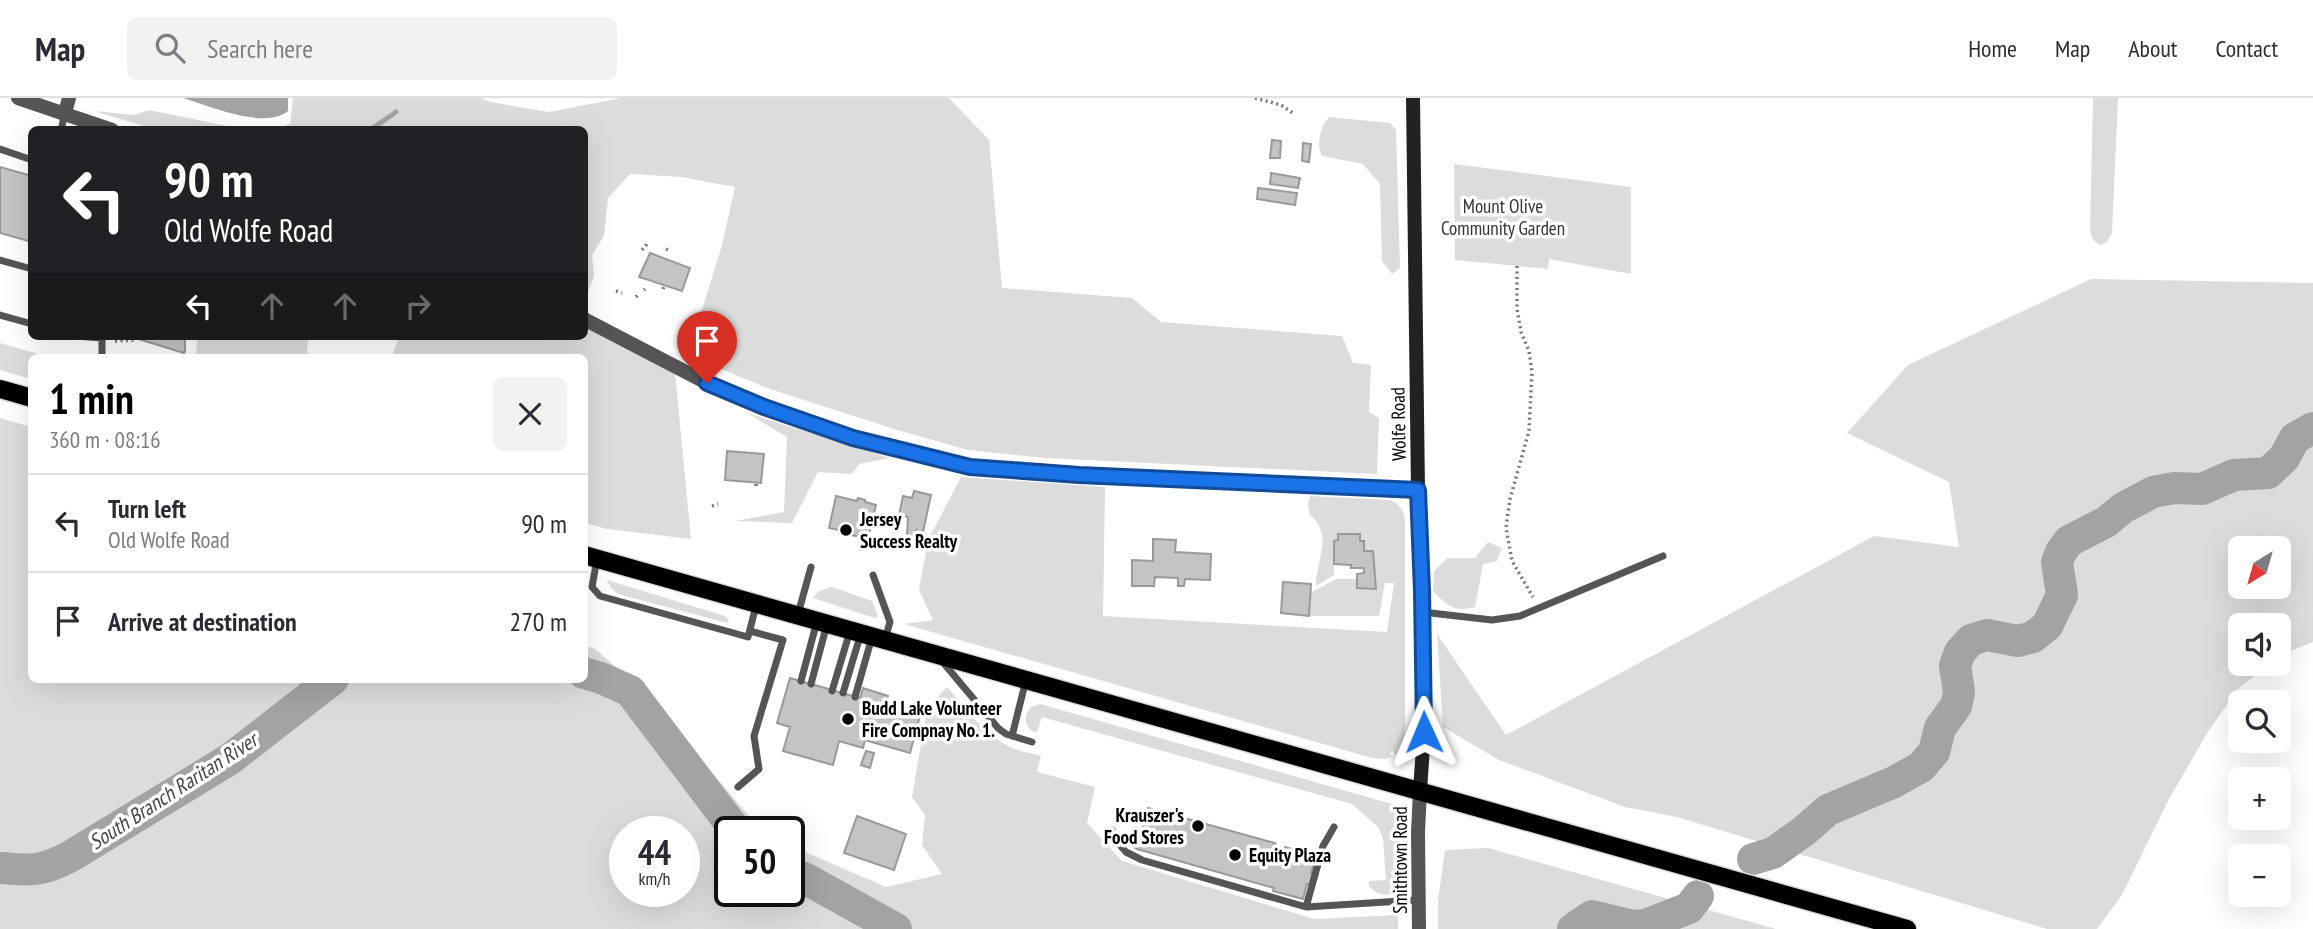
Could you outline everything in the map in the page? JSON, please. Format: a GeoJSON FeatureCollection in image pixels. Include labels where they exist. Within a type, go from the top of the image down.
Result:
{"type":"FeatureCollection","features":[{"type":"Feature","properties":{"kind":"main road","name":"Wolfe Road"},"geometry":{"type":"LineString","coordinates":[[1413,98],[1424,732],[1420,791]]}},
{"type":"Feature","properties":{"kind":"main road"},"geometry":{"type":"LineString","coordinates":[[0,389],[28,397]]}},
{"type":"Feature","properties":{"kind":"main road"},"geometry":{"type":"LineString","coordinates":[[591,557],[1907,929]]}},
{"type":"Feature","properties":{"kind":"street"},"geometry":{"type":"LineString","coordinates":[[18,98],[67,105],[104,126]]}},
{"type":"Feature","properties":{"kind":"street"},"geometry":{"type":"LineString","coordinates":[[588,321],[707,383],[764,407],[853,438],[970,467],[1079,475],[1418,490]]}},
{"type":"Feature","properties":{"kind":"street","name":"Smithtown Road"},"geometry":{"type":"LineString","coordinates":[[1419,929],[1420,791]]}},
{"type":"Feature","properties":{"kind":"lane"},"geometry":{"type":"LineString","coordinates":[[62,126],[67,105]]}},
{"type":"Feature","properties":{"kind":"lane"},"geometry":{"type":"LineString","coordinates":[[0,149],[28,159]]}},
{"type":"Feature","properties":{"kind":"lane"},"geometry":{"type":"LineString","coordinates":[[0,260],[28,268]]}},
{"type":"Feature","properties":{"kind":"lane"},"geometry":{"type":"LineString","coordinates":[[0,315],[28,323]]}},
{"type":"Feature","properties":{"kind":"lane"},"geometry":{"type":"LineString","coordinates":[[1422,612],[1492,620],[1520,616],[1663,556]]}},
{"type":"Feature","properties":{"kind":"lane"},"geometry":{"type":"LineString","coordinates":[[591,557],[592,587],[600,596],[748,637],[757,604]]}},
{"type":"Feature","properties":{"kind":"lane"},"geometry":{"type":"LineString","coordinates":[[797,615],[810,567]]}},
{"type":"Feature","properties":{"kind":"lane"},"geometry":{"type":"LineString","coordinates":[[832,691],[867,635],[890,622],[873,575]]}},
{"type":"Feature","properties":{"kind":"lane"},"geometry":{"type":"LineString","coordinates":[[801,681],[822,622]]}},
{"type":"Feature","properties":{"kind":"lane"},"geometry":{"type":"LineString","coordinates":[[811,684],[822,622]]}},
{"type":"Feature","properties":{"kind":"lane"},"geometry":{"type":"LineString","coordinates":[[738,787],[759,769],[754,736],[783,640],[750,631]]}},
{"type":"Feature","properties":{"kind":"lane"},"geometry":{"type":"LineString","coordinates":[[843,693],[867,635]]}},
{"type":"Feature","properties":{"kind":"lane"},"geometry":{"type":"LineString","coordinates":[[855,697],[867,635]]}},
{"type":"Feature","properties":{"kind":"lane"},"geometry":{"type":"LineString","coordinates":[[936,654],[998,728],[1032,742]]}},
{"type":"Feature","properties":{"kind":"lane"},"geometry":{"type":"LineString","coordinates":[[1012,736],[1026,680]]}},
{"type":"Feature","properties":{"kind":"lane"},"geometry":{"type":"LineString","coordinates":[[1306,908],[1324,846],[1334,827]]}},
{"type":"Feature","properties":{"kind":"lane"},"geometry":{"type":"LineString","coordinates":[[1112,830],[1111,835],[1126,852],[1142,860],[1306,908],[1419,900]]}},
{"type":"Feature","properties":{"kind":"path"},"geometry":{"type":"LineString","coordinates":[[1255,98],[1281,105],[1293,113]]}},
{"type":"Feature","properties":{"kind":"path"},"geometry":{"type":"LineString","coordinates":[[642,250],[648,243]]}},
{"type":"Feature","properties":{"kind":"path"},"geometry":{"type":"LineString","coordinates":[[1517,266],[1517,309],[1532,372],[1529,431],[1510,499],[1506,528],[1512,561],[1539,608]]}},
{"type":"Feature","properties":{"kind":"path"},"geometry":{"type":"LineString","coordinates":[[616,291],[622,293]]}},
{"type":"Feature","properties":{"kind":"path"},"geometry":{"type":"LineString","coordinates":[[110,340],[134,340]]}},
{"type":"Feature","properties":{"kind":"path"},"geometry":{"type":"LineString","coordinates":[[712,506],[718,504]]}},
{"type":"Feature","properties":{"kind":"green space"},"geometry":{"type":"Polygon","coordinates":[[[293,98],[481,98],[549,112],[621,98],[949,98],[989,140],[1002,288],[1132,298],[1161,322],[1342,336],[1353,363],[1371,365],[1369,412],[1379,418],[1377,474],[1046,458],[968,450],[894,429],[767,388],[688,355],[722,245],[735,187],[681,177],[630,174],[608,198],[604,236],[592,255],[594,276],[588,291],[588,126],[284,126],[290,124],[293,98]]]}},
{"type":"Feature","properties":{"kind":"green space"},"geometry":{"type":"Polygon","coordinates":[[[2093,98],[2118,98],[2112,233],[2107,242],[2100,245],[2093,240],[2090,231],[2093,98]]]}},
{"type":"Feature","properties":{"kind":"green space"},"geometry":{"type":"Polygon","coordinates":[[[149,110],[227,126],[144,126],[94,111],[134,115],[149,110]]]}},
{"type":"Feature","properties":{"kind":"green space"},"geometry":{"type":"Polygon","coordinates":[[[1329,117],[1390,123],[1396,130],[1400,268],[1392,274],[1382,261],[1380,184],[1363,164],[1322,156],[1320,136],[1329,117]]]}},
{"type":"Feature","properties":{"kind":"green space","name":"Mount Olive Community Garden"},"geometry":{"type":"Polygon","coordinates":[[[1454,164],[1631,187],[1631,274],[1549,259],[1548,269],[1455,260],[1454,164]]]}},
{"type":"Feature","properties":{"kind":"green space"},"geometry":{"type":"Polygon","coordinates":[[[2091,279],[2313,283],[2313,642],[2291,651],[2291,613],[2228,613],[2228,676],[2255,676],[2238,690],[2228,690],[2228,704],[2209,730],[2169,799],[2122,895],[2097,929],[2047,929],[1677,817],[1625,807],[1499,760],[1443,727],[1437,634],[1506,735],[1874,536],[1959,547],[1949,482],[1847,433],[1908,365],[2091,279]]]}},
{"type":"Feature","properties":{"kind":"green space"},"geometry":{"type":"Polygon","coordinates":[[[588,328],[675,372],[691,539],[607,529],[588,524],[588,354],[393,354],[398,340],[588,340],[588,328]]]}},
{"type":"Feature","properties":{"kind":"green space"},"geometry":{"type":"Polygon","coordinates":[[[197,340],[308,340],[307,353],[311,354],[196,354],[197,340]]]}},
{"type":"Feature","properties":{"kind":"green space"},"geometry":{"type":"Polygon","coordinates":[[[0,343],[38,354],[28,354],[28,378],[0,370],[0,343]]]}},
{"type":"Feature","properties":{"kind":"green space"},"geometry":{"type":"Polygon","coordinates":[[[747,413],[890,458],[859,464],[852,474],[818,472],[792,523],[735,521],[784,512],[787,437],[747,413]]]}},
{"type":"Feature","properties":{"kind":"green space"},"geometry":{"type":"Polygon","coordinates":[[[0,418],[28,426],[28,683],[588,683],[588,646],[595,649],[636,684],[749,816],[714,816],[714,907],[805,907],[805,852],[886,887],[942,874],[922,845],[925,815],[912,797],[926,715],[931,704],[947,687],[990,735],[1008,746],[1041,756],[1037,772],[1095,787],[1087,823],[1122,861],[1314,919],[1398,915],[1398,929],[0,929],[0,418]]]}},
{"type":"Feature","properties":{"kind":"green space"},"geometry":{"type":"Polygon","coordinates":[[[961,477],[1105,487],[1103,616],[1387,632],[1394,583],[1385,583],[1379,616],[1309,616],[1310,593],[1336,579],[1357,579],[1357,588],[1375,589],[1376,574],[1373,573],[1373,552],[1364,551],[1360,535],[1338,534],[1338,540],[1334,541],[1334,575],[1316,586],[1322,539],[1317,523],[1310,515],[1308,504],[1310,496],[1390,500],[1401,508],[1405,521],[1403,746],[1396,755],[1393,751],[1390,753],[1391,757],[1372,758],[904,624],[933,620],[919,590],[928,540],[961,477]]]}},
{"type":"Feature","properties":{"kind":"green space"},"geometry":{"type":"Polygon","coordinates":[[[1488,542],[1502,548],[1497,561],[1483,564],[1475,607],[1462,609],[1447,604],[1433,591],[1434,571],[1447,558],[1475,558],[1488,542]]]}},
{"type":"Feature","properties":{"kind":"green space"},"geometry":{"type":"Polygon","coordinates":[[[607,580],[725,616],[729,620],[727,623],[618,594],[607,580]]]}},
{"type":"Feature","properties":{"kind":"green space"},"geometry":{"type":"Polygon","coordinates":[[[832,587],[872,601],[878,616],[875,618],[813,598],[819,591],[832,587]]]}},
{"type":"Feature","properties":{"kind":"green space"},"geometry":{"type":"Polygon","coordinates":[[[1040,704],[1392,804],[1390,810],[1394,810],[1395,806],[1401,811],[1406,822],[1405,885],[1392,894],[1377,893],[1369,886],[1369,881],[1386,880],[1383,839],[1379,828],[1352,804],[1042,717],[1037,732],[1028,726],[1026,715],[1031,707],[1040,704]]]}},
{"type":"Feature","properties":{"kind":"green space"},"geometry":{"type":"Polygon","coordinates":[[[1488,848],[1776,929],[1438,929],[1438,901],[1445,850],[1488,848]]]}},
{"type":"Feature","properties":{"kind":"shaded area"},"geometry":{"type":"Polygon","coordinates":[[[183,98],[288,98],[288,111],[266,118],[252,117],[222,111],[183,98]]]}},
{"type":"Feature","properties":{"kind":"building"},"geometry":{"type":"Polygon","coordinates":[[[1272,140],[1281,141],[1280,158],[1270,158],[1272,140]]]}},
{"type":"Feature","properties":{"kind":"building"},"geometry":{"type":"Polygon","coordinates":[[[1303,143],[1311,144],[1309,162],[1302,161],[1303,143]]]}},
{"type":"Feature","properties":{"kind":"building"},"geometry":{"type":"Polygon","coordinates":[[[0,167],[28,175],[28,241],[0,233],[0,167]]]}},
{"type":"Feature","properties":{"kind":"building"},"geometry":{"type":"Polygon","coordinates":[[[1271,173],[1300,178],[1298,188],[1270,184],[1271,173]]]}},
{"type":"Feature","properties":{"kind":"building"},"geometry":{"type":"Polygon","coordinates":[[[1258,188],[1297,193],[1295,205],[1257,199],[1258,188]]]}},
{"type":"Feature","properties":{"kind":"building"},"geometry":{"type":"Polygon","coordinates":[[[650,253],[690,268],[682,291],[639,277],[650,253]]]}},
{"type":"Feature","properties":{"kind":"building"},"geometry":{"type":"Polygon","coordinates":[[[142,340],[185,340],[184,353],[142,340]]]}},
{"type":"Feature","properties":{"kind":"building"},"geometry":{"type":"Polygon","coordinates":[[[727,451],[764,454],[761,483],[725,480],[727,451]]]}},
{"type":"Feature","properties":{"kind":"building"},"geometry":{"type":"Polygon","coordinates":[[[914,491],[931,495],[923,532],[916,530],[914,537],[907,535],[908,517],[899,515],[903,496],[912,498],[914,491]]]}},
{"type":"Feature","properties":{"kind":"building"},"geometry":{"type":"Polygon","coordinates":[[[836,496],[857,501],[858,498],[876,505],[868,538],[839,533],[839,530],[829,528],[836,496]]]}},
{"type":"Feature","properties":{"kind":"building"},"geometry":{"type":"Polygon","coordinates":[[[1338,534],[1360,534],[1360,541],[1364,541],[1364,551],[1373,551],[1376,589],[1357,588],[1357,574],[1364,573],[1364,568],[1334,564],[1334,541],[1338,540],[1338,534]]]}},
{"type":"Feature","properties":{"kind":"building"},"geometry":{"type":"Polygon","coordinates":[[[1153,539],[1176,540],[1175,552],[1211,554],[1210,580],[1185,579],[1184,586],[1178,586],[1178,578],[1155,577],[1154,586],[1132,586],[1132,560],[1153,561],[1153,539]]]}},
{"type":"Feature","properties":{"kind":"building"},"geometry":{"type":"Polygon","coordinates":[[[1283,582],[1311,584],[1309,616],[1281,613],[1283,582]]]}},
{"type":"Feature","properties":{"kind":"building","name":"Budd Lake Volunteer Fire Compnay No. 1."},"geometry":{"type":"Polygon","coordinates":[[[790,678],[860,698],[863,688],[888,696],[885,705],[920,716],[910,753],[865,740],[863,748],[839,741],[833,765],[783,751],[790,727],[777,723],[790,678]]]}},
{"type":"Feature","properties":{"kind":"building"},"geometry":{"type":"Polygon","coordinates":[[[866,751],[874,753],[870,768],[861,765],[866,751]]]}},
{"type":"Feature","properties":{"kind":"building","name":"Equity Plaza"},"geometry":{"type":"Polygon","coordinates":[[[1148,808],[1275,843],[1281,853],[1284,853],[1285,847],[1316,856],[1311,884],[1307,884],[1303,899],[1273,891],[1274,888],[1137,849],[1134,847],[1136,841],[1139,842],[1148,808]]]}},
{"type":"Feature","properties":{"kind":"building"},"geometry":{"type":"Polygon","coordinates":[[[857,816],[906,834],[894,870],[844,853],[857,816]]]}},
{"type":"Feature","properties":{"kind":"waterway"},"geometry":{"type":"LineString","coordinates":[[376,126],[396,112]]}},
{"type":"Feature","properties":{"kind":"waterway","name":"South Branch Raritan River"},"geometry":{"type":"LineString","coordinates":[[1753,859],[1773,853],[1828,810],[1894,782],[1921,767],[1934,752],[1940,728],[1956,706],[1959,692],[1955,666],[1960,652],[1971,640],[1987,635],[2018,641],[2033,637],[2047,626],[2062,595],[2057,562],[2069,541],[2106,522],[2123,508],[2153,492],[2174,488],[2202,489],[2234,475],[2268,473],[2284,458],[2295,438],[2313,428]]}},
{"type":"Feature","properties":{"kind":"waterway","name":"South Branch Raritan River"},"geometry":{"type":"LineString","coordinates":[[588,674],[630,691],[725,816]]}},
{"type":"Feature","properties":{"kind":"waterway","name":"South Branch Raritan River"},"geometry":{"type":"LineString","coordinates":[[0,868],[37,869],[71,856],[230,759],[328,683]]}},
{"type":"Feature","properties":{"kind":"waterway","name":"South Branch Raritan River"},"geometry":{"type":"LineString","coordinates":[[805,879],[896,929]]}},
{"type":"Feature","properties":{"kind":"waterway","name":"South Branch Raritan River"},"geometry":{"type":"LineString","coordinates":[[1573,929],[1592,916],[1633,926],[1646,925],[1689,908],[1698,896]]}},
{"type":"Feature","properties":{"kind":"place","name":"Jersey Success Realty"},"geometry":{"type":"Point","coordinates":[846,530]}},
{"type":"Feature","properties":{"kind":"place","name":"Budd Lake Volunteer Fire Compnay No. 1."},"geometry":{"type":"Point","coordinates":[848,719]}},
{"type":"Feature","properties":{"kind":"place","name":"Krauszer's Food Stores"},"geometry":{"type":"Point","coordinates":[1198,826]}},
{"type":"Feature","properties":{"kind":"place","name":"Equity Plaza"},"geometry":{"type":"Point","coordinates":[1235,855]}},
{"type":"Feature","properties":{"kind":"route"},"geometry":{"type":"LineString","coordinates":[[707,383],[764,407],[853,438],[970,467],[1079,475],[1418,490],[1424,732]]}}]}
